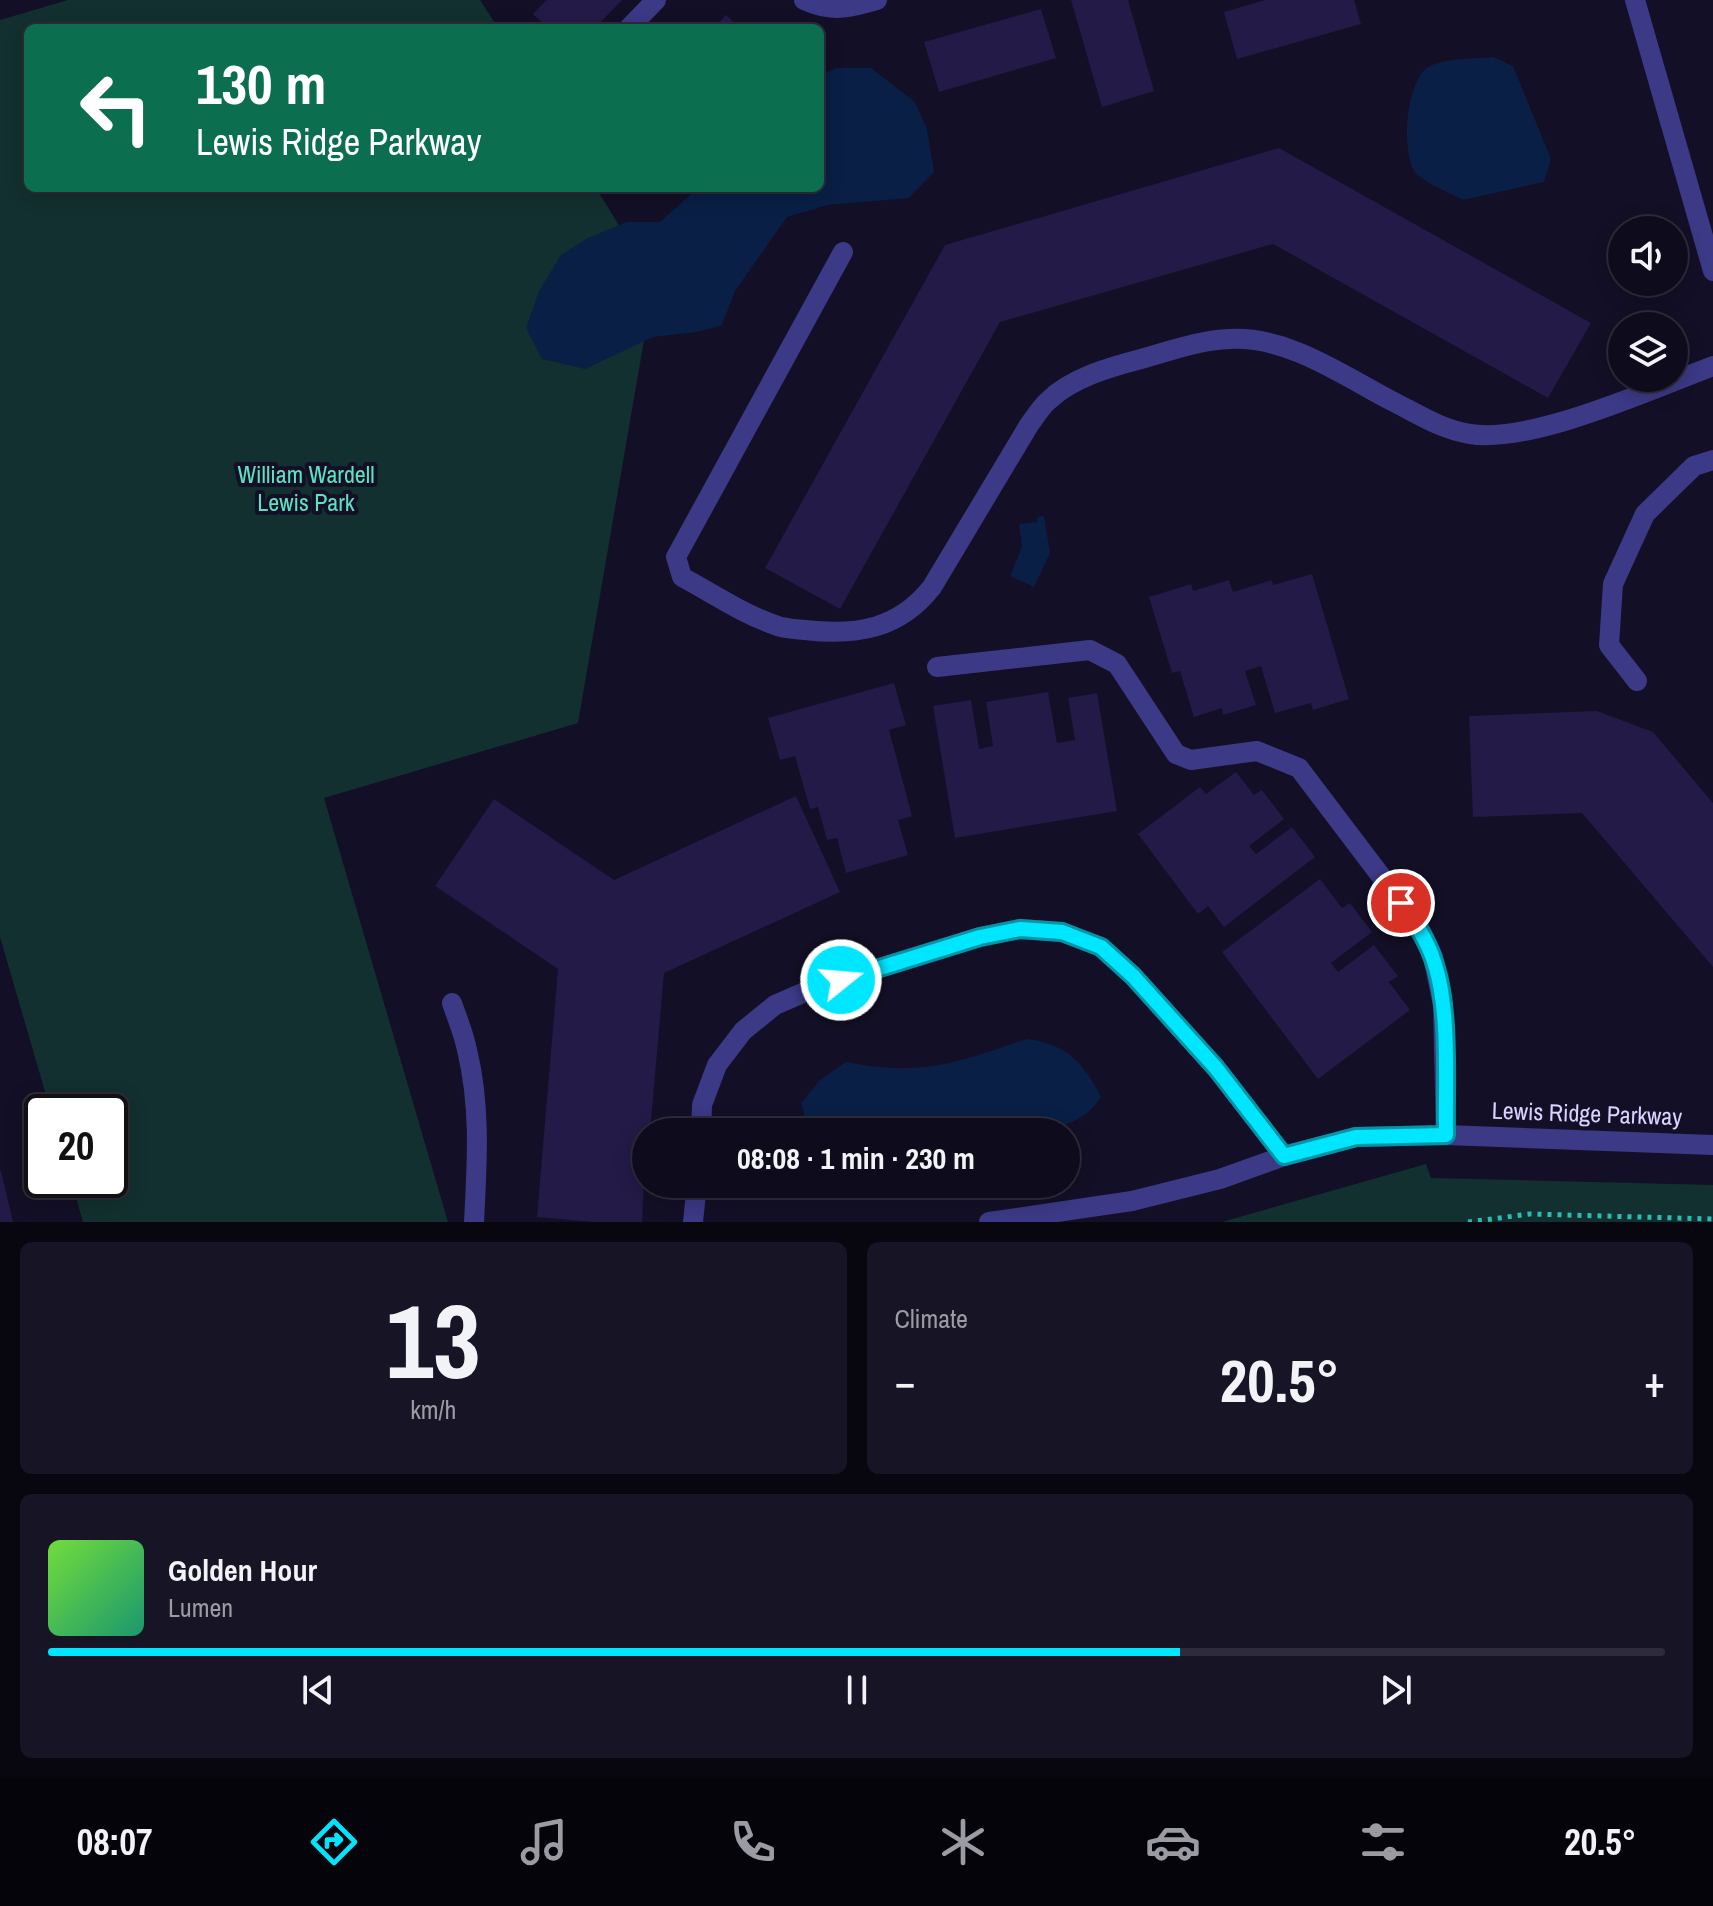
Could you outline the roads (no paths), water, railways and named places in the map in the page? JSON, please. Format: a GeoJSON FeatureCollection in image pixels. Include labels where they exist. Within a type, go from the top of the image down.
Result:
{"type":"FeatureCollection","features":[{"type":"Feature","properties":{"kind":"street"},"geometry":{"type":"LineString","coordinates":[[633,24],[656,0]]}},
{"type":"Feature","properties":{"kind":"street"},"geometry":{"type":"LineString","coordinates":[[804,0],[822,8],[848,8],[877,0]]}},
{"type":"Feature","properties":{"kind":"street"},"geometry":{"type":"LineString","coordinates":[[1635,0],[1710,249],[1713,271]]}},
{"type":"Feature","properties":{"kind":"street"},"geometry":{"type":"LineString","coordinates":[[843,252],[676,557],[682,577],[776,626],[833,633],[871,629],[902,617],[932,587],[1029,425],[1048,401],[1070,384],[1127,363],[1199,343],[1231,339],[1262,341],[1299,352],[1439,425],[1469,434],[1500,436],[1557,423],[1713,366]]}},
{"type":"Feature","properties":{"kind":"street"},"geometry":{"type":"LineString","coordinates":[[1637,681],[1609,645],[1613,584],[1645,514],[1694,466],[1713,460]]}},
{"type":"Feature","properties":{"kind":"street"},"geometry":{"type":"LineString","coordinates":[[937,667],[1090,650],[1117,664],[1176,754],[1191,760],[1257,751],[1299,768],[1418,925],[1433,957],[1443,1005],[1446,1135]]}},
{"type":"Feature","properties":{"kind":"street"},"geometry":{"type":"LineString","coordinates":[[702,1118],[702,1105],[717,1065],[743,1031],[775,1005],[814,988],[980,937],[1020,929],[1062,932],[1101,947],[1133,976],[1216,1068],[1284,1156]]}},
{"type":"Feature","properties":{"kind":"street"},"geometry":{"type":"LineString","coordinates":[[452,1003],[467,1048],[475,1095],[478,1141],[474,1222]]}},
{"type":"Feature","properties":{"kind":"street","name":"Lewis Ridge Parkway"},"geometry":{"type":"LineString","coordinates":[[989,1222],[1132,1201],[1220,1179],[1284,1156],[1356,1137],[1446,1135],[1713,1145]]}},
{"type":"Feature","properties":{"kind":"street"},"geometry":{"type":"LineString","coordinates":[[693,1222],[696,1198]]}},
{"type":"Feature","properties":{"kind":"water"},"geometry":{"type":"Polygon","coordinates":[[[1493,57],[1513,66],[1551,159],[1544,182],[1463,200],[1415,172],[1410,162],[1407,132],[1411,98],[1423,72],[1432,65],[1493,57]]]}},
{"type":"Feature","properties":{"kind":"water"},"geometry":{"type":"Polygon","coordinates":[[[836,68],[871,68],[915,102],[927,129],[934,172],[909,198],[828,205],[787,217],[735,291],[722,325],[697,332],[653,337],[585,369],[542,359],[526,328],[539,291],[561,255],[588,238],[627,222],[660,222],[694,192],[824,192],[824,74],[836,68]]]}},
{"type":"Feature","properties":{"kind":"water"},"geometry":{"type":"Polygon","coordinates":[[[1044,516],[1050,553],[1034,587],[1010,576],[1022,547],[1019,524],[1037,522],[1037,517],[1044,516]]]}},
{"type":"Feature","properties":{"kind":"water"},"geometry":{"type":"Polygon","coordinates":[[[1027,1039],[1053,1045],[1081,1065],[1101,1097],[1080,1118],[805,1118],[801,1103],[820,1080],[846,1062],[918,1068],[980,1055],[1027,1039]]]}},
{"type":"Feature","properties":{"kind":"park label","name":"William Wardell Lewis Park"},"geometry":{"type":"Point","coordinates":[306,489]}}]}
